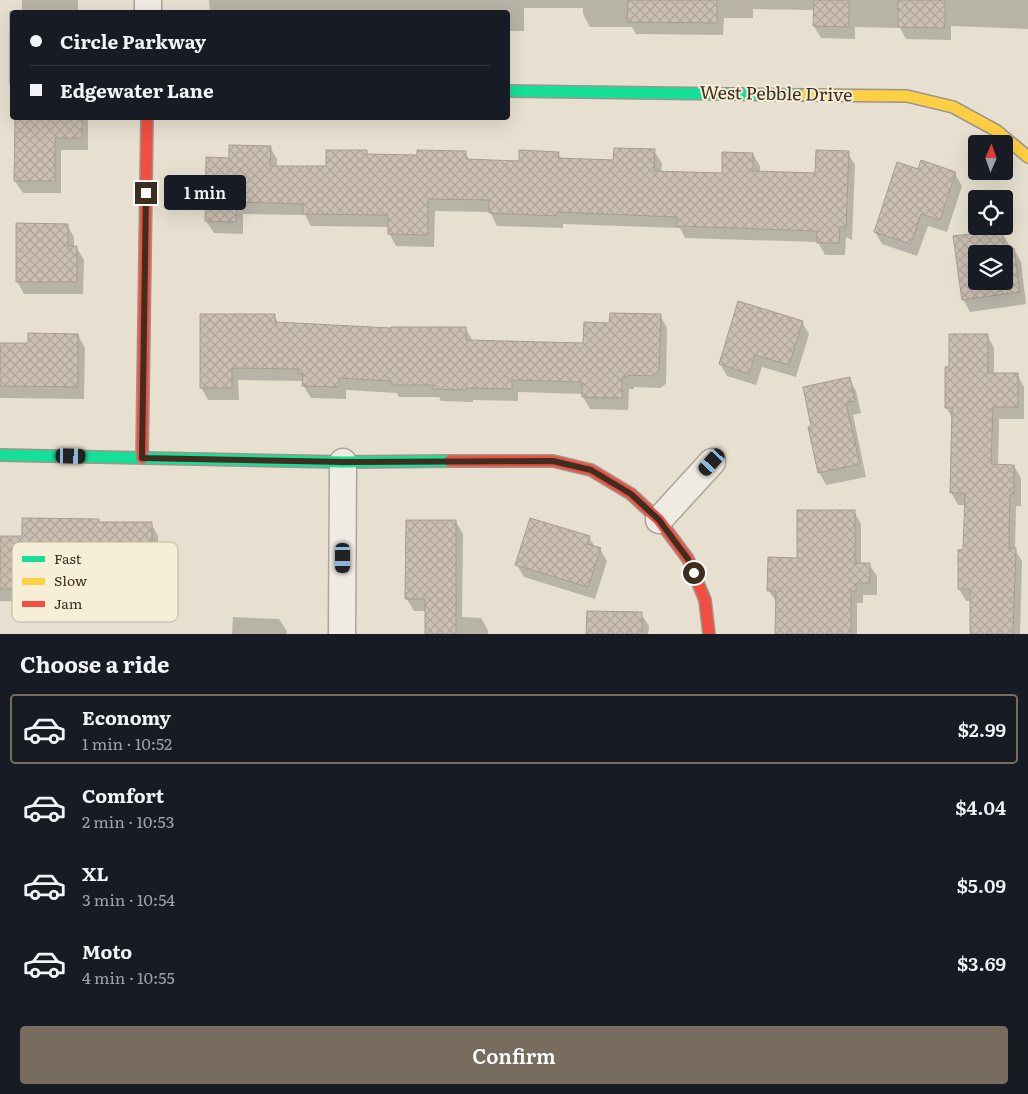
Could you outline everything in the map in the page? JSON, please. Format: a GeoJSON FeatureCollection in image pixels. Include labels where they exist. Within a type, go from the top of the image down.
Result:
{"type":"FeatureCollection","features":[{"type":"Feature","properties":{"kind":"street","name":"West Pebble Drive"},"geometry":{"type":"LineString","coordinates":[[510,91],[907,96],[953,107],[997,130],[1028,157]]}},
{"type":"Feature","properties":{"kind":"street"},"geometry":{"type":"LineString","coordinates":[[142,458],[147,120]]}},
{"type":"Feature","properties":{"kind":"street"},"geometry":{"type":"LineString","coordinates":[[0,455],[344,462],[553,461],[591,470],[631,494],[659,520],[688,559],[705,600],[709,634]]}},
{"type":"Feature","properties":{"kind":"street"},"geometry":{"type":"LineString","coordinates":[[342,634],[344,462]]}},
{"type":"Feature","properties":{"kind":"street"},"geometry":{"type":"LineString","coordinates":[[659,520],[712,462]]}},
{"type":"Feature","properties":{"kind":"building"},"geometry":{"type":"Polygon","coordinates":[[[628,0],[717,0],[717,23],[627,22],[628,0]]]}},
{"type":"Feature","properties":{"kind":"building"},"geometry":{"type":"Polygon","coordinates":[[[814,0],[849,0],[849,27],[813,26],[814,0]]]}},
{"type":"Feature","properties":{"kind":"building"},"geometry":{"type":"Polygon","coordinates":[[[898,0],[945,0],[945,28],[898,27],[898,0]]]}},
{"type":"Feature","properties":{"kind":"building"},"geometry":{"type":"Polygon","coordinates":[[[15,120],[82,120],[82,138],[55,138],[55,181],[14,181],[15,120]]]}},
{"type":"Feature","properties":{"kind":"building"},"geometry":{"type":"Polygon","coordinates":[[[229,145],[271,146],[270,166],[326,166],[326,150],[367,150],[367,154],[417,155],[417,150],[466,151],[466,159],[519,161],[519,150],[559,152],[558,158],[613,160],[614,148],[655,149],[654,171],[722,173],[722,152],[753,153],[753,171],[815,173],[816,150],[849,151],[846,229],[840,226],[839,243],[817,243],[817,231],[677,226],[677,217],[557,212],[556,216],[489,213],[489,200],[428,199],[428,235],[388,234],[388,215],[303,214],[303,204],[237,202],[236,222],[205,221],[206,157],[229,158],[229,145]]]}},
{"type":"Feature","properties":{"kind":"building"},"geometry":{"type":"Polygon","coordinates":[[[921,160],[956,172],[940,220],[921,214],[911,244],[874,232],[897,162],[918,169],[921,160]]]}},
{"type":"Feature","properties":{"kind":"building"},"geometry":{"type":"Polygon","coordinates":[[[16,223],[68,224],[68,246],[77,246],[77,282],[16,282],[16,223]]]}},
{"type":"Feature","properties":{"kind":"building"},"geometry":{"type":"Polygon","coordinates":[[[968,234],[1003,235],[1004,245],[968,245],[968,290],[1013,290],[1014,248],[1020,292],[962,300],[953,236],[968,234]]]}},
{"type":"Feature","properties":{"kind":"building"},"geometry":{"type":"Polygon","coordinates":[[[738,301],[803,321],[789,365],[755,355],[749,374],[719,364],[738,301]]]}},
{"type":"Feature","properties":{"kind":"building"},"geometry":{"type":"Polygon","coordinates":[[[610,313],[661,314],[659,371],[652,376],[628,375],[628,377],[622,377],[622,398],[582,397],[582,382],[512,380],[512,389],[466,388],[466,390],[433,389],[433,385],[391,385],[391,381],[340,378],[339,387],[302,386],[303,374],[298,373],[298,369],[232,368],[232,388],[200,388],[200,314],[275,314],[275,322],[391,328],[466,327],[466,340],[583,343],[584,322],[609,323],[610,313]]]}},
{"type":"Feature","properties":{"kind":"building"},"geometry":{"type":"Polygon","coordinates":[[[28,333],[78,334],[78,387],[0,386],[0,343],[28,343],[28,333]]]}},
{"type":"Feature","properties":{"kind":"building"},"geometry":{"type":"Polygon","coordinates":[[[949,334],[988,334],[988,373],[1018,373],[1018,407],[993,407],[991,464],[1014,465],[1014,494],[1010,494],[1009,548],[1016,548],[1013,634],[970,634],[970,589],[958,589],[958,550],[963,549],[965,493],[950,493],[952,408],[945,408],[945,367],[949,366],[949,334]]]}},
{"type":"Feature","properties":{"kind":"building"},"geometry":{"type":"Polygon","coordinates":[[[850,377],[855,401],[846,403],[860,464],[818,473],[808,427],[811,426],[803,387],[850,377]]]}},
{"type":"Feature","properties":{"kind":"building"},"geometry":{"type":"Polygon","coordinates":[[[797,510],[855,510],[855,563],[870,563],[870,583],[856,583],[856,591],[851,591],[851,634],[775,634],[776,591],[767,591],[768,557],[797,558],[797,510]]]}},
{"type":"Feature","properties":{"kind":"building"},"geometry":{"type":"Polygon","coordinates":[[[22,518],[99,519],[99,522],[152,522],[152,542],[12,542],[12,589],[0,589],[0,536],[22,536],[22,518]]]}},
{"type":"Feature","properties":{"kind":"building"},"geometry":{"type":"Polygon","coordinates":[[[530,518],[590,536],[587,544],[601,548],[588,587],[515,565],[530,518]]]}},
{"type":"Feature","properties":{"kind":"building"},"geometry":{"type":"Polygon","coordinates":[[[406,520],[456,520],[456,634],[425,634],[425,599],[405,599],[406,520]]]}},
{"type":"Feature","properties":{"kind":"building"},"geometry":{"type":"Polygon","coordinates":[[[587,611],[642,612],[642,634],[586,634],[587,611]]]}},
{"type":"Feature","properties":{"kind":"traffic: fast"},"geometry":{"type":"LineString","coordinates":[[510,91],[805,95]]}},
{"type":"Feature","properties":{"kind":"traffic: fast"},"geometry":{"type":"LineString","coordinates":[[0,455],[343,462],[450,461]]}},
{"type":"Feature","properties":{"kind":"traffic: slow"},"geometry":{"type":"LineString","coordinates":[[805,95],[907,96],[953,107],[997,131],[1028,157]]}},
{"type":"Feature","properties":{"kind":"traffic: jam"},"geometry":{"type":"LineString","coordinates":[[142,458],[147,120]]}},
{"type":"Feature","properties":{"kind":"traffic: jam"},"geometry":{"type":"LineString","coordinates":[[450,461],[553,461],[591,470],[631,494],[659,520],[688,559],[705,600],[709,634]]}},
{"type":"Feature","properties":{"kind":"route"},"geometry":{"type":"LineString","coordinates":[[146,193],[142,458],[344,462],[553,461],[591,470],[631,494],[659,520],[688,559],[694,573]]}}]}
